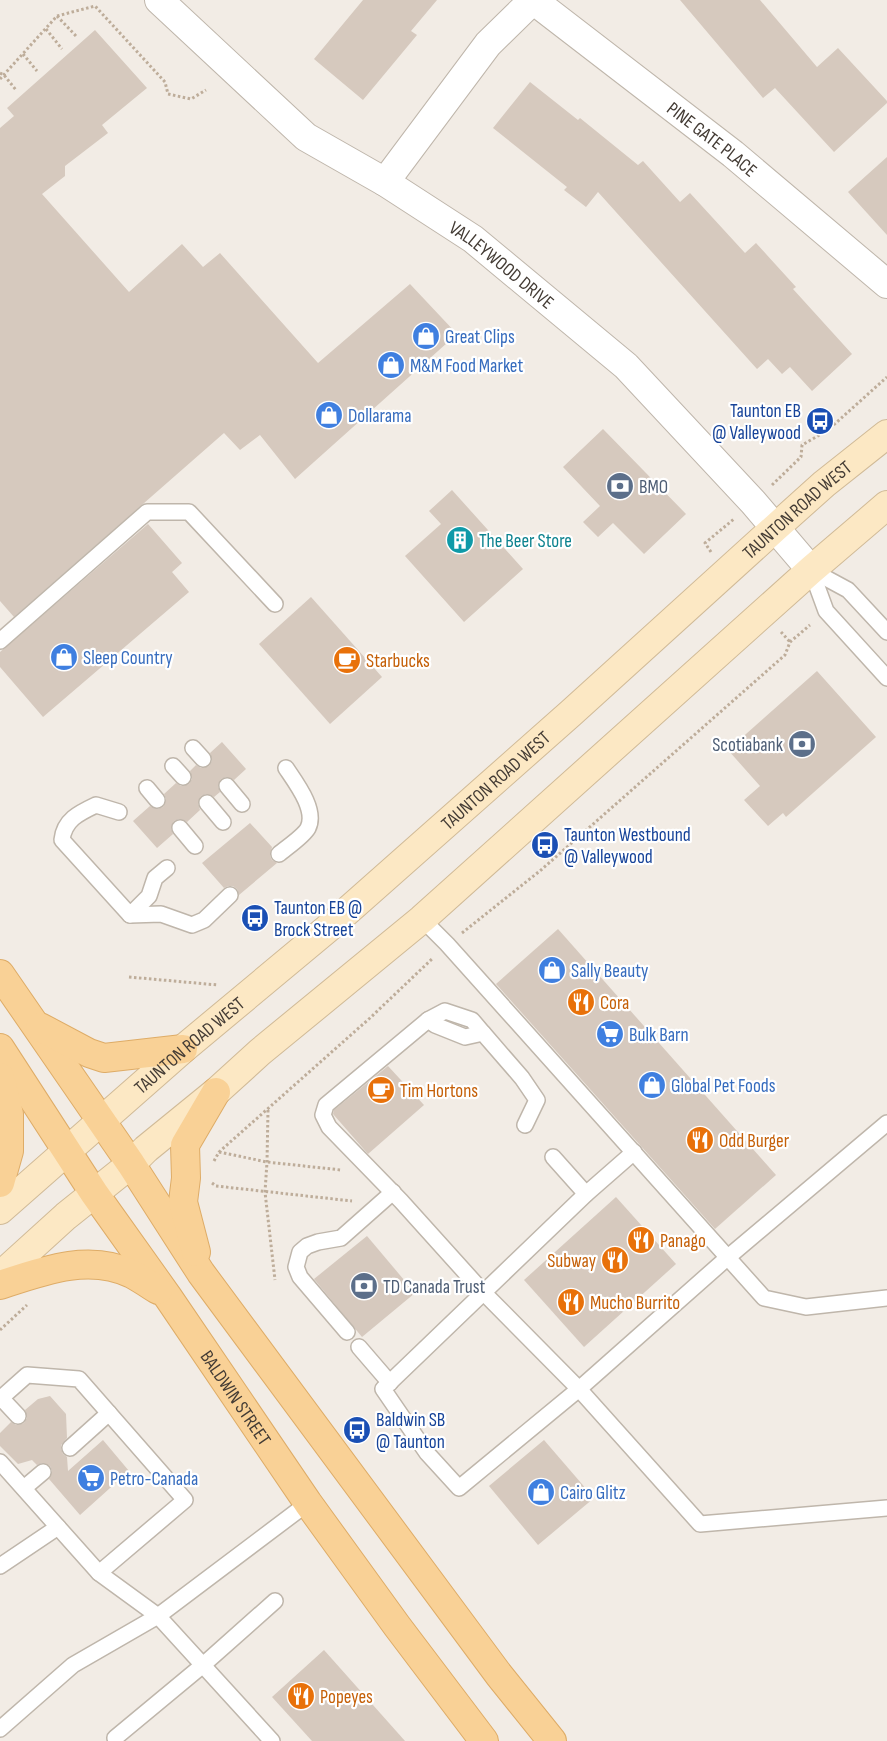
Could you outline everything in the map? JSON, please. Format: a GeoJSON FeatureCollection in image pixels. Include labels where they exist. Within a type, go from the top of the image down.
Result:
{"type":"FeatureCollection","features":[{"type":"Feature","properties":{"kind":"main road","name":"TAUNTON ROAD WEST"},"geometry":{"type":"LineString","coordinates":[[0,1210],[183,1049],[327,929],[824,484],[887,434]]}},
{"type":"Feature","properties":{"kind":"main road"},"geometry":{"type":"LineString","coordinates":[[0,1276],[66,1216],[131,1164],[260,1052],[422,920],[811,570],[887,505]]}},
{"type":"Feature","properties":{"kind":"main road"},"geometry":{"type":"LineString","coordinates":[[0,974],[131,1164],[202,1273],[499,1675],[552,1741]]}},
{"type":"Feature","properties":{"kind":"main road"},"geometry":{"type":"LineString","coordinates":[[35,1024],[89,1053],[104,1058],[183,1049]]}},
{"type":"Feature","properties":{"kind":"main road","name":"BALDWIN STREET"},"geometry":{"type":"LineString","coordinates":[[0,1048],[94,1193],[168,1296],[308,1503],[397,1626],[484,1741]]}},
{"type":"Feature","properties":{"kind":"main road"},"geometry":{"type":"LineString","coordinates":[[0,1077],[9,1114],[9,1151],[0,1183]]}},
{"type":"Feature","properties":{"kind":"main road"},"geometry":{"type":"LineString","coordinates":[[202,1273],[183,1202],[186,1178],[184,1145],[216,1092]]}},
{"type":"Feature","properties":{"kind":"main road"},"geometry":{"type":"LineString","coordinates":[[0,1285],[32,1274],[78,1264],[99,1265],[131,1274],[168,1296]]}},
{"type":"Feature","properties":{"kind":"street","name":"VALLEYWOOD DRIVE"},"geometry":{"type":"LineString","coordinates":[[159,0],[306,137],[385,182],[474,239],[626,366],[753,502],[811,570]]}},
{"type":"Feature","properties":{"kind":"street","name":"PINE GATE PLACE"},"geometry":{"type":"LineString","coordinates":[[385,182],[488,44],[533,0],[733,154],[887,284]]}},
{"type":"Feature","properties":{"kind":"lane"},"geometry":{"type":"LineString","coordinates":[[0,641],[147,512],[189,512],[275,604]]}},
{"type":"Feature","properties":{"kind":"lane"},"geometry":{"type":"LineString","coordinates":[[811,570],[826,611],[887,678]]}},
{"type":"Feature","properties":{"kind":"lane"},"geometry":{"type":"LineString","coordinates":[[811,570],[848,590],[887,632]]}},
{"type":"Feature","properties":{"kind":"lane"},"geometry":{"type":"LineString","coordinates":[[279,854],[308,829],[310,818],[307,802],[286,768]]}},
{"type":"Feature","properties":{"kind":"lane"},"geometry":{"type":"LineString","coordinates":[[227,786],[242,804]]}},
{"type":"Feature","properties":{"kind":"lane"},"geometry":{"type":"LineString","coordinates":[[147,788],[157,800]]}},
{"type":"Feature","properties":{"kind":"lane"},"geometry":{"type":"LineString","coordinates":[[207,803],[223,822]]}},
{"type":"Feature","properties":{"kind":"lane"},"geometry":{"type":"LineString","coordinates":[[119,812],[96,805],[76,815],[63,831],[62,840],[130,916]]}},
{"type":"Feature","properties":{"kind":"lane"},"geometry":{"type":"LineString","coordinates":[[180,828],[195,846]]}},
{"type":"Feature","properties":{"kind":"lane"},"geometry":{"type":"LineString","coordinates":[[130,916],[149,896],[154,878],[167,868]]}},
{"type":"Feature","properties":{"kind":"lane"},"geometry":{"type":"LineString","coordinates":[[130,916],[161,914],[192,925],[204,920],[230,895]]}},
{"type":"Feature","properties":{"kind":"lane"},"geometry":{"type":"LineString","coordinates":[[422,920],[447,944],[764,1298],[806,1307],[887,1298]]}},
{"type":"Feature","properties":{"kind":"lane"},"geometry":{"type":"LineString","coordinates":[[525,1125],[537,1100],[522,1078],[483,1033],[465,1037],[435,1025],[428,1020],[326,1105],[323,1115],[329,1127],[393,1192],[483,1292],[579,1389],[700,1524],[887,1508]]}},
{"type":"Feature","properties":{"kind":"lane"},"geometry":{"type":"LineString","coordinates":[[634,1152],[586,1194],[383,1389],[427,1452],[460,1488],[579,1389],[727,1258],[887,1123]]}},
{"type":"Feature","properties":{"kind":"lane"},"geometry":{"type":"LineString","coordinates":[[553,1157],[586,1194]]}},
{"type":"Feature","properties":{"kind":"lane"},"geometry":{"type":"LineString","coordinates":[[347,1332],[304,1282],[296,1267],[297,1259],[300,1252],[306,1246],[341,1238],[393,1192]]}},
{"type":"Feature","properties":{"kind":"lane"},"geometry":{"type":"LineString","coordinates":[[359,1347],[390,1383]]}},
{"type":"Feature","properties":{"kind":"lane"},"geometry":{"type":"LineString","coordinates":[[18,1416],[0,1398],[28,1375],[80,1379],[185,1500],[99,1573]]}},
{"type":"Feature","properties":{"kind":"lane"},"geometry":{"type":"LineString","coordinates":[[70,1448],[109,1413]]}},
{"type":"Feature","properties":{"kind":"lane"},"geometry":{"type":"LineString","coordinates":[[0,1462],[99,1573],[158,1616],[272,1741]]}},
{"type":"Feature","properties":{"kind":"lane"},"geometry":{"type":"LineString","coordinates":[[24,1488],[42,1472]]}},
{"type":"Feature","properties":{"kind":"lane"},"geometry":{"type":"LineString","coordinates":[[0,1729],[73,1665],[158,1616],[308,1503]]}},
{"type":"Feature","properties":{"kind":"lane"},"geometry":{"type":"LineString","coordinates":[[0,1566],[58,1527]]}},
{"type":"Feature","properties":{"kind":"lane"},"geometry":{"type":"LineString","coordinates":[[115,1738],[276,1601]]}},
{"type":"Feature","properties":{"kind":"path"},"geometry":{"type":"LineString","coordinates":[[0,78],[57,16],[95,6],[165,82],[168,94],[191,99],[206,90]]}},
{"type":"Feature","properties":{"kind":"path"},"geometry":{"type":"LineString","coordinates":[[57,16],[76,37]]}},
{"type":"Feature","properties":{"kind":"path"},"geometry":{"type":"LineString","coordinates":[[46,29],[62,49]]}},
{"type":"Feature","properties":{"kind":"path"},"geometry":{"type":"LineString","coordinates":[[23,54],[37,71]]}},
{"type":"Feature","properties":{"kind":"path"},"geometry":{"type":"LineString","coordinates":[[2,74],[16,90]]}},
{"type":"Feature","properties":{"kind":"path"},"geometry":{"type":"LineString","coordinates":[[753,502],[801,457],[802,445],[828,430],[887,377]]}},
{"type":"Feature","properties":{"kind":"path"},"geometry":{"type":"LineString","coordinates":[[209,1168],[219,1152],[370,1018],[447,944],[541,870],[784,655],[790,642],[826,611]]}},
{"type":"Feature","properties":{"kind":"path"},"geometry":{"type":"LineString","coordinates":[[129,977],[256,988]]}},
{"type":"Feature","properties":{"kind":"path"},"geometry":{"type":"LineString","coordinates":[[268,1110],[268,1162],[265,1192],[275,1280]]}},
{"type":"Feature","properties":{"kind":"path"},"geometry":{"type":"LineString","coordinates":[[219,1152],[268,1162],[374,1174]]}},
{"type":"Feature","properties":{"kind":"path"},"geometry":{"type":"LineString","coordinates":[[210,1181],[216,1186],[352,1202]]}},
{"type":"Feature","properties":{"kind":"building"},"geometry":{"type":"Polygon","coordinates":[[[363,0],[437,0],[411,31],[417,35],[363,100],[314,59],[363,0]]]}},
{"type":"Feature","properties":{"kind":"building"},"geometry":{"type":"Polygon","coordinates":[[[680,0],[760,0],[817,67],[838,48],[887,103],[834,152],[775,88],[763,98],[680,0]]]}},
{"type":"Feature","properties":{"kind":"building"},"geometry":{"type":"Polygon","coordinates":[[[95,30],[147,88],[102,125],[108,133],[65,166],[65,176],[42,194],[129,292],[182,244],[203,267],[220,253],[318,363],[410,284],[457,334],[295,479],[260,435],[240,450],[224,433],[14,617],[0,601],[0,128],[14,116],[7,108],[95,30]]]}},
{"type":"Feature","properties":{"kind":"building"},"geometry":{"type":"Polygon","coordinates":[[[530,82],[578,120],[580,118],[638,165],[643,161],[680,202],[690,193],[745,253],[756,243],[796,287],[793,289],[852,354],[812,391],[790,367],[782,374],[768,359],[757,369],[598,192],[586,207],[564,190],[567,187],[493,128],[530,82]]]}},
{"type":"Feature","properties":{"kind":"building"},"geometry":{"type":"Polygon","coordinates":[[[887,157],[887,235],[848,192],[887,157]]]}},
{"type":"Feature","properties":{"kind":"building","name":"BMO"},"geometry":{"type":"Polygon","coordinates":[[[603,429],[686,514],[644,554],[613,523],[598,537],[583,522],[600,506],[563,467],[603,429]]]}},
{"type":"Feature","properties":{"kind":"building","name":"The Beer Store"},"geometry":{"type":"Polygon","coordinates":[[[452,490],[523,569],[464,622],[405,556],[441,524],[429,511],[452,490]]]}},
{"type":"Feature","properties":{"kind":"building"},"geometry":{"type":"Polygon","coordinates":[[[148,524],[182,563],[172,572],[189,592],[43,717],[0,667],[0,652],[148,524]]]}},
{"type":"Feature","properties":{"kind":"building"},"geometry":{"type":"Polygon","coordinates":[[[311,597],[382,677],[330,724],[259,644],[311,597]]]}},
{"type":"Feature","properties":{"kind":"building","name":"Scotiabank"},"geometry":{"type":"Polygon","coordinates":[[[817,671],[876,737],[786,817],[783,813],[768,826],[744,800],[760,786],[728,750],[817,671]]]}},
{"type":"Feature","properties":{"kind":"building"},"geometry":{"type":"Polygon","coordinates":[[[222,742],[246,769],[234,780],[226,777],[221,779],[218,787],[220,792],[214,797],[206,794],[201,796],[198,804],[200,810],[187,822],[179,819],[174,821],[171,829],[173,834],[157,848],[133,821],[150,806],[158,809],[163,807],[166,799],[164,794],[176,783],[181,786],[189,784],[192,779],[190,771],[196,765],[201,768],[209,766],[212,761],[210,753],[222,742]]]}},
{"type":"Feature","properties":{"kind":"building"},"geometry":{"type":"Polygon","coordinates":[[[250,823],[272,847],[270,856],[277,863],[239,895],[237,889],[233,886],[224,888],[202,863],[250,823]]]}},
{"type":"Feature","properties":{"kind":"building"},"geometry":{"type":"Polygon","coordinates":[[[558,929],[776,1175],[715,1229],[496,984],[558,929]]]}},
{"type":"Feature","properties":{"kind":"building","name":"Tim Hortons"},"geometry":{"type":"Polygon","coordinates":[[[388,1066],[424,1105],[368,1154],[333,1114],[334,1110],[388,1066]]]}},
{"type":"Feature","properties":{"kind":"building"},"geometry":{"type":"Polygon","coordinates":[[[616,1197],[676,1264],[584,1347],[524,1280],[616,1197]]]}},
{"type":"Feature","properties":{"kind":"building","name":"TD Canada Trust"},"geometry":{"type":"Polygon","coordinates":[[[367,1236],[415,1293],[362,1337],[314,1279],[367,1236]]]}},
{"type":"Feature","properties":{"kind":"building"},"geometry":{"type":"Polygon","coordinates":[[[50,1396],[66,1414],[67,1438],[61,1445],[61,1449],[67,1457],[68,1471],[103,1440],[129,1471],[80,1515],[49,1479],[52,1471],[50,1466],[42,1463],[37,1465],[32,1460],[18,1464],[0,1446],[0,1433],[11,1422],[16,1425],[24,1423],[27,1418],[25,1410],[38,1399],[50,1396]]]}},
{"type":"Feature","properties":{"kind":"building","name":"Cairo Glitz"},"geometry":{"type":"Polygon","coordinates":[[[544,1440],[594,1498],[538,1545],[489,1486],[544,1440]]]}},
{"type":"Feature","properties":{"kind":"building"},"geometry":{"type":"Polygon","coordinates":[[[324,1650],[405,1741],[312,1741],[272,1697],[324,1650]]]}},
{"type":"Feature","properties":{"kind":"place","name":"Great Clips"},"geometry":{"type":"Point","coordinates":[426,336]}},
{"type":"Feature","properties":{"kind":"place","name":"M&M Food Market"},"geometry":{"type":"Point","coordinates":[391,365]}},
{"type":"Feature","properties":{"kind":"place","name":"Dollarama"},"geometry":{"type":"Point","coordinates":[329,415]}},
{"type":"Feature","properties":{"kind":"place","name":"Taunton EB @ Valleywood"},"geometry":{"type":"Point","coordinates":[820,421]}},
{"type":"Feature","properties":{"kind":"place","name":"BMO"},"geometry":{"type":"Point","coordinates":[620,486]}},
{"type":"Feature","properties":{"kind":"place","name":"The Beer Store"},"geometry":{"type":"Point","coordinates":[460,540]}},
{"type":"Feature","properties":{"kind":"place","name":"Sleep Country"},"geometry":{"type":"Point","coordinates":[64,657]}},
{"type":"Feature","properties":{"kind":"place","name":"Starbucks"},"geometry":{"type":"Point","coordinates":[347,660]}},
{"type":"Feature","properties":{"kind":"place","name":"Scotiabank"},"geometry":{"type":"Point","coordinates":[802,744]}},
{"type":"Feature","properties":{"kind":"place","name":"Taunton Westbound @ Valleywood"},"geometry":{"type":"Point","coordinates":[545,845]}},
{"type":"Feature","properties":{"kind":"place","name":"Taunton EB @ Brock Street"},"geometry":{"type":"Point","coordinates":[255,918]}},
{"type":"Feature","properties":{"kind":"place","name":"Sally Beauty"},"geometry":{"type":"Point","coordinates":[552,970]}},
{"type":"Feature","properties":{"kind":"place","name":"Cora"},"geometry":{"type":"Point","coordinates":[581,1002]}},
{"type":"Feature","properties":{"kind":"place","name":"Bulk Barn"},"geometry":{"type":"Point","coordinates":[610,1034]}},
{"type":"Feature","properties":{"kind":"place","name":"Global Pet Foods"},"geometry":{"type":"Point","coordinates":[652,1085]}},
{"type":"Feature","properties":{"kind":"place","name":"Tim Hortons"},"geometry":{"type":"Point","coordinates":[381,1090]}},
{"type":"Feature","properties":{"kind":"place","name":"Odd Burger"},"geometry":{"type":"Point","coordinates":[700,1140]}},
{"type":"Feature","properties":{"kind":"place","name":"Panago"},"geometry":{"type":"Point","coordinates":[641,1240]}},
{"type":"Feature","properties":{"kind":"place","name":"Subway"},"geometry":{"type":"Point","coordinates":[615,1260]}},
{"type":"Feature","properties":{"kind":"place","name":"TD Canada Trust"},"geometry":{"type":"Point","coordinates":[364,1286]}},
{"type":"Feature","properties":{"kind":"place","name":"Mucho Burrito"},"geometry":{"type":"Point","coordinates":[571,1302]}},
{"type":"Feature","properties":{"kind":"place","name":"Baldwin SB @ Taunton"},"geometry":{"type":"Point","coordinates":[357,1430]}},
{"type":"Feature","properties":{"kind":"place","name":"Petro-Canada"},"geometry":{"type":"Point","coordinates":[91,1478]}},
{"type":"Feature","properties":{"kind":"place","name":"Cairo Glitz"},"geometry":{"type":"Point","coordinates":[541,1492]}},
{"type":"Feature","properties":{"kind":"place","name":"Popeyes"},"geometry":{"type":"Point","coordinates":[301,1696]}}]}
